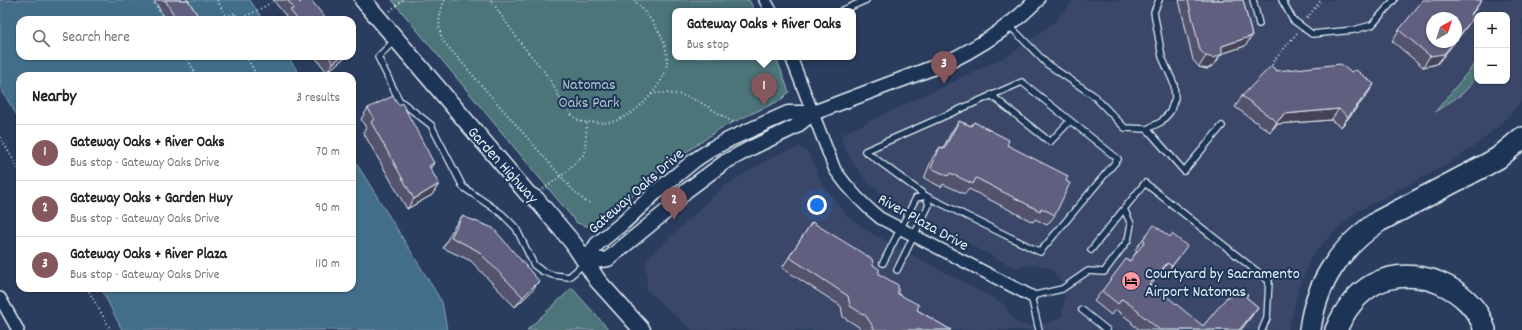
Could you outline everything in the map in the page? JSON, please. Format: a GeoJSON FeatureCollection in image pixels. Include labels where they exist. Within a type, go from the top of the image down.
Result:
{"type":"FeatureCollection","features":[{"type":"Feature","properties":{"kind":"highway"},"geometry":{"type":"LineString","coordinates":[[1310,330],[1314,308],[1326,277],[1341,255],[1363,232],[1379,221],[1498,158],[1522,138]]}},
{"type":"Feature","properties":{"kind":"highway"},"geometry":{"type":"LineString","coordinates":[[1336,330],[1350,305],[1367,289],[1385,280],[1404,277],[1418,277],[1445,285],[1468,302],[1477,314],[1485,330]]}},
{"type":"Feature","properties":{"kind":"main road","name":"Garden Highway"},"geometry":{"type":"LineString","coordinates":[[363,0],[528,194],[536,199],[568,238],[598,281],[642,330]]}},
{"type":"Feature","properties":{"kind":"street","name":"Gateway Oaks Drive"},"geometry":{"type":"LineString","coordinates":[[586,262],[597,244],[623,223],[656,192],[695,160],[730,138],[788,113],[813,112],[948,62],[984,43],[1009,25],[1037,0]]}},
{"type":"Feature","properties":{"kind":"street","name":"River Plaza Drive"},"geometry":{"type":"LineString","coordinates":[[792,60],[835,170],[845,184],[867,208],[880,218],[900,229],[1031,296]]}},
{"type":"Feature","properties":{"kind":"street","name":"Gateway Oaks Drive"},"geometry":{"type":"LineString","coordinates":[[586,262],[608,259],[668,209],[686,191],[725,162],[753,146],[795,127],[813,112]]}},
{"type":"Feature","properties":{"kind":"street"},"geometry":{"type":"LineString","coordinates":[[0,298],[18,330]]}},
{"type":"Feature","properties":{"kind":"lane"},"geometry":{"type":"LineString","coordinates":[[846,8],[856,2],[866,0]]}},
{"type":"Feature","properties":{"kind":"lane"},"geometry":{"type":"LineString","coordinates":[[1009,25],[1046,64],[1093,95],[1126,128],[1147,129],[1161,122],[1170,112],[1175,98],[1174,84],[1162,57],[1154,12],[1159,0]]}},
{"type":"Feature","properties":{"kind":"lane"},"geometry":{"type":"LineString","coordinates":[[1254,0],[1259,24]]}},
{"type":"Feature","properties":{"kind":"lane"},"geometry":{"type":"LineString","coordinates":[[1282,0],[1293,20],[1312,34],[1354,30],[1372,25],[1394,0]]}},
{"type":"Feature","properties":{"kind":"lane"},"geometry":{"type":"LineString","coordinates":[[396,39],[378,57],[399,100],[431,125],[463,187],[502,214],[516,228],[534,265],[542,271],[553,275],[569,277],[586,262]]}},
{"type":"Feature","properties":{"kind":"lane"},"geometry":{"type":"LineString","coordinates":[[1022,82],[1118,159],[1040,252],[926,196],[865,151],[991,95],[1022,82]]}},
{"type":"Feature","properties":{"kind":"lane"},"geometry":{"type":"LineString","coordinates":[[991,95],[1050,142],[1070,121]]}},
{"type":"Feature","properties":{"kind":"lane"},"geometry":{"type":"LineString","coordinates":[[1147,129],[1184,171],[1222,126]]}},
{"type":"Feature","properties":{"kind":"lane"},"geometry":{"type":"LineString","coordinates":[[1092,250],[1145,183],[1269,280],[1267,318],[1262,330]]}},
{"type":"Feature","properties":{"kind":"lane"},"geometry":{"type":"LineString","coordinates":[[883,263],[916,198],[926,196]]}},
{"type":"Feature","properties":{"kind":"lane"},"geometry":{"type":"LineString","coordinates":[[897,270],[929,205],[926,196]]}},
{"type":"Feature","properties":{"kind":"lane"},"geometry":{"type":"LineString","coordinates":[[1039,330],[1031,296],[1062,290],[1088,271],[1104,272],[1128,240],[1131,224],[1124,209]]}},
{"type":"Feature","properties":{"kind":"lane"},"geometry":{"type":"LineString","coordinates":[[1082,310],[1107,330]]}},
{"type":"Feature","properties":{"kind":"path"},"geometry":{"type":"LineString","coordinates":[[152,0],[162,16]]}},
{"type":"Feature","properties":{"kind":"path"},"geometry":{"type":"LineString","coordinates":[[217,0],[225,16]]}},
{"type":"Feature","properties":{"kind":"path"},"geometry":{"type":"LineString","coordinates":[[379,20],[402,0]]}},
{"type":"Feature","properties":{"kind":"path"},"geometry":{"type":"LineString","coordinates":[[445,0],[439,23],[440,36],[443,41],[562,176],[585,201],[592,203]]}},
{"type":"Feature","properties":{"kind":"path"},"geometry":{"type":"LineString","coordinates":[[491,0],[511,30],[548,77],[566,109],[577,119],[587,122],[612,122],[638,107],[651,94],[665,73],[667,67],[666,51],[662,37],[649,17],[634,0]]}},
{"type":"Feature","properties":{"kind":"path"},"geometry":{"type":"LineString","coordinates":[[1307,18],[1321,0]]}},
{"type":"Feature","properties":{"kind":"path"},"geometry":{"type":"LineString","coordinates":[[247,16],[271,3]]}},
{"type":"Feature","properties":{"kind":"path"},"geometry":{"type":"LineString","coordinates":[[228,16],[235,13],[236,15],[234,16]]}},
{"type":"Feature","properties":{"kind":"path"},"geometry":{"type":"LineString","coordinates":[[1274,75],[1272,63],[1298,32]]}},
{"type":"Feature","properties":{"kind":"path"},"geometry":{"type":"LineString","coordinates":[[188,60],[195,72]]}},
{"type":"Feature","properties":{"kind":"path"},"geometry":{"type":"LineString","coordinates":[[248,60],[255,72]]}},
{"type":"Feature","properties":{"kind":"path"},"geometry":{"type":"LineString","coordinates":[[651,94],[666,92],[695,99],[736,124]]}},
{"type":"Feature","properties":{"kind":"path"},"geometry":{"type":"LineString","coordinates":[[540,191],[562,176],[584,154],[586,149],[587,122]]}},
{"type":"Feature","properties":{"kind":"path"},"geometry":{"type":"LineString","coordinates":[[0,137],[16,164]]}},
{"type":"Feature","properties":{"kind":"path"},"geometry":{"type":"LineString","coordinates":[[89,292],[111,330]]}},
{"type":"Feature","properties":{"kind":"shaded area"},"geometry":{"type":"Polygon","coordinates":[[[0,0],[250,0],[260,16],[16,16],[16,60],[290,60],[298,72],[16,72],[16,114],[0,88],[0,0]]]}},
{"type":"Feature","properties":{"kind":"shaded area"},"geometry":{"type":"Polygon","coordinates":[[[1074,0],[1522,0],[1522,100],[1511,114],[1480,142],[1450,163],[1356,212],[1327,239],[1311,257],[1298,292],[1288,330],[692,330],[647,290],[646,260],[722,188],[772,157],[800,147],[809,153],[822,183],[846,215],[871,233],[1002,303],[1016,323],[1031,326],[1051,322],[1062,316],[1066,288],[1051,269],[1036,264],[1015,268],[899,208],[867,181],[856,167],[845,148],[841,135],[1011,54],[1057,20],[1074,0]]]}},
{"type":"Feature","properties":{"kind":"shaded area"},"geometry":{"type":"Polygon","coordinates":[[[356,162],[442,302],[447,330],[122,330],[103,292],[356,292],[356,162]]]}},
{"type":"Feature","properties":{"kind":"green space","name":"Natomas Oaks Park"},"geometry":{"type":"Polygon","coordinates":[[[392,0],[749,0],[753,8],[672,8],[672,60],[777,60],[789,92],[781,100],[721,128],[662,169],[603,221],[590,227],[577,223],[392,0]]]}},
{"type":"Feature","properties":{"kind":"green space"},"geometry":{"type":"Polygon","coordinates":[[[1474,65],[1474,81],[1462,94],[1435,112],[1474,65]]]}},
{"type":"Feature","properties":{"kind":"green space"},"geometry":{"type":"Polygon","coordinates":[[[572,288],[609,330],[527,330],[572,288]]]}},
{"type":"Feature","properties":{"kind":"building"},"geometry":{"type":"Polygon","coordinates":[[[165,0],[188,0],[198,16],[175,16],[165,0]]]}},
{"type":"Feature","properties":{"kind":"building"},"geometry":{"type":"Polygon","coordinates":[[[287,0],[298,0],[300,3],[303,0],[311,0],[324,16],[295,16],[290,10],[294,8],[287,0]]]}},
{"type":"Feature","properties":{"kind":"building"},"geometry":{"type":"Polygon","coordinates":[[[1188,0],[1243,0],[1252,36],[1222,46],[1222,54],[1214,58],[1206,56],[1200,50],[1188,0]]]}},
{"type":"Feature","properties":{"kind":"building"},"geometry":{"type":"Polygon","coordinates":[[[1423,0],[1482,0],[1471,14],[1472,20],[1462,32],[1462,12],[1426,12],[1426,48],[1449,48],[1444,54],[1430,56],[1399,30],[1423,0]]]}},
{"type":"Feature","properties":{"kind":"building"},"geometry":{"type":"Polygon","coordinates":[[[1341,64],[1350,72],[1356,70],[1374,84],[1348,117],[1339,109],[1284,114],[1277,122],[1242,96],[1271,66],[1277,71],[1341,64]]]}},
{"type":"Feature","properties":{"kind":"building"},"geometry":{"type":"Polygon","coordinates":[[[393,96],[399,105],[402,103],[434,163],[429,166],[439,184],[414,199],[371,122],[374,119],[368,108],[393,96]]]}},
{"type":"Feature","properties":{"kind":"building"},"geometry":{"type":"Polygon","coordinates":[[[959,121],[971,126],[974,122],[1009,140],[1007,145],[1068,176],[1066,181],[1070,183],[1055,215],[1041,208],[1040,211],[976,178],[973,184],[950,173],[948,176],[931,168],[940,147],[944,149],[959,121]]]}},
{"type":"Feature","properties":{"kind":"building"},"geometry":{"type":"Polygon","coordinates":[[[462,216],[493,228],[539,281],[523,297],[478,251],[451,237],[462,216]]]}},
{"type":"Feature","properties":{"kind":"building"},"geometry":{"type":"Polygon","coordinates":[[[812,222],[872,259],[873,265],[879,269],[879,274],[898,285],[898,294],[919,305],[917,310],[951,330],[875,330],[866,316],[850,306],[848,296],[789,257],[812,222]]]}},
{"type":"Feature","properties":{"kind":"building"},"geometry":{"type":"Polygon","coordinates":[[[1154,225],[1170,237],[1172,234],[1187,246],[1172,266],[1167,263],[1145,290],[1159,290],[1203,326],[1236,288],[1248,295],[1246,297],[1258,307],[1239,330],[1160,330],[1139,313],[1139,311],[1122,299],[1118,304],[1102,291],[1126,259],[1130,261],[1145,241],[1143,239],[1154,225]]]}},
{"type":"Feature","properties":{"kind":"place","name":"Gateway Oaks + River Plaza"},"geometry":{"type":"Point","coordinates":[944,84]}},
{"type":"Feature","properties":{"kind":"place","name":"Gateway Oaks + River Oaks"},"geometry":{"type":"Point","coordinates":[764,106]}},
{"type":"Feature","properties":{"kind":"place","name":"Gateway Oaks + Garden Hwy"},"geometry":{"type":"Point","coordinates":[674,220]}},
{"type":"Feature","properties":{"kind":"place","name":"Courtyard by Sacramento Airport Natomas"},"geometry":{"type":"Point","coordinates":[1131,281]}}]}
